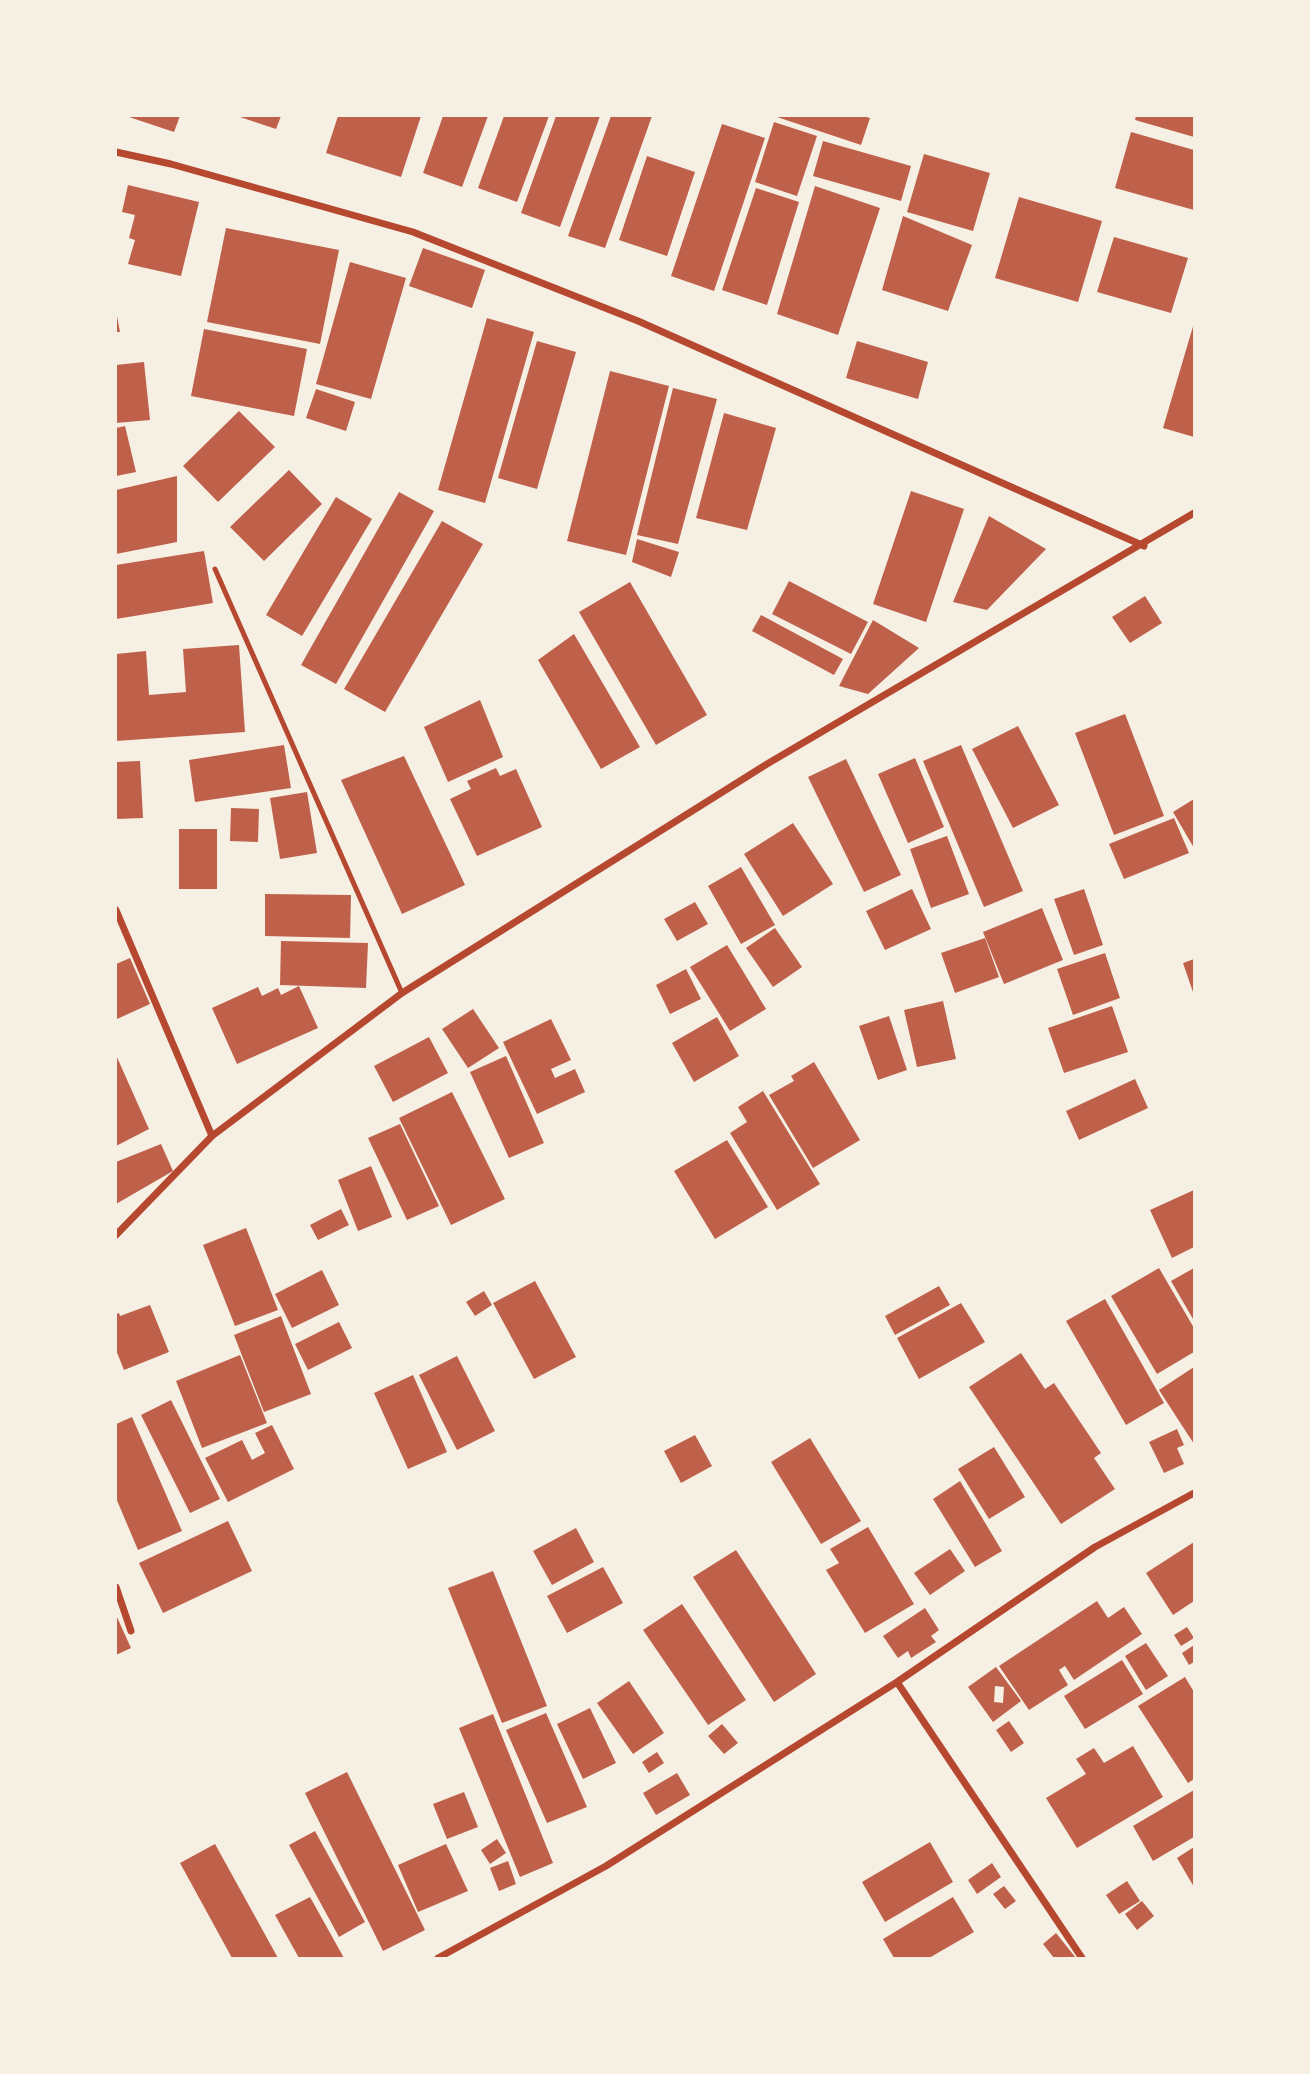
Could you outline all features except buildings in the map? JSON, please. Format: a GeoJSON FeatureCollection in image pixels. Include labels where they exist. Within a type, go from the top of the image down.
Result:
{"type":"FeatureCollection","features":[{"type":"Feature","properties":{"kind":"street"},"geometry":{"type":"LineString","coordinates":[[116,152],[171,164],[413,232],[638,321],[1144,546]]}},
{"type":"Feature","properties":{"kind":"street"},"geometry":{"type":"LineString","coordinates":[[116,1235],[212,1136],[402,993],[767,764],[1144,546],[1195,513]]}},
{"type":"Feature","properties":{"kind":"street"},"geometry":{"type":"LineString","coordinates":[[116,910],[212,1136]]}},
{"type":"Feature","properties":{"kind":"street"},"geometry":{"type":"LineString","coordinates":[[438,1958],[606,1866],[897,1682],[1095,1547],[1195,1493]]}},
{"type":"Feature","properties":{"kind":"street"},"geometry":{"type":"LineString","coordinates":[[116,1587],[131,1631]]}},
{"type":"Feature","properties":{"kind":"street"},"geometry":{"type":"LineString","coordinates":[[897,1682],[1082,1958]]}},
{"type":"Feature","properties":{"kind":"lane"},"geometry":{"type":"LineString","coordinates":[[215,569],[402,993]]}}]}
